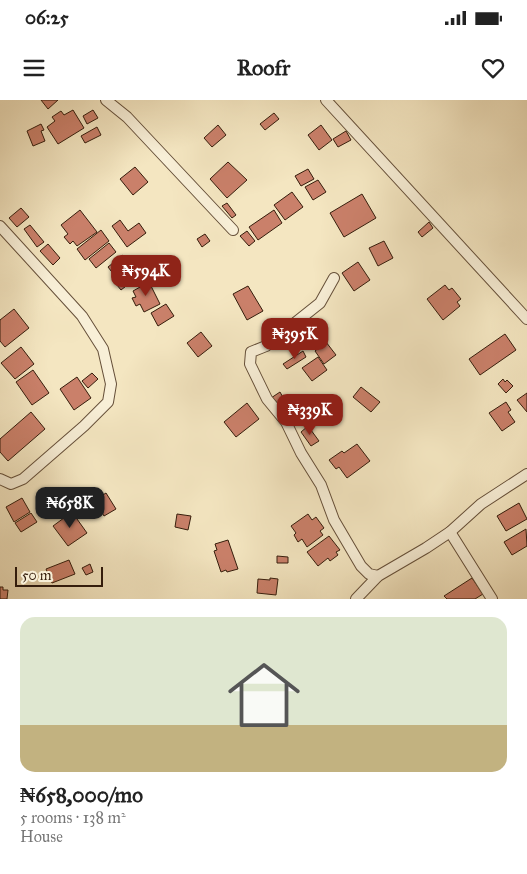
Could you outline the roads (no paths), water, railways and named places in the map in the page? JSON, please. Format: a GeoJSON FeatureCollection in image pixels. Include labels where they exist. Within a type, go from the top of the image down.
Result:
{"type":"FeatureCollection","features":[{"type":"Feature","properties":{"kind":"street"},"geometry":{"type":"LineString","coordinates":[[106,100],[127,116],[233,230]]}},
{"type":"Feature","properties":{"kind":"street"},"geometry":{"type":"LineString","coordinates":[[326,100],[527,319]]}},
{"type":"Feature","properties":{"kind":"street"},"geometry":{"type":"LineString","coordinates":[[0,226],[82,316],[103,350],[111,384],[108,402],[84,426],[23,479],[11,484],[0,479]]}},
{"type":"Feature","properties":{"kind":"street"},"geometry":{"type":"LineString","coordinates":[[334,278],[320,303],[266,346],[251,352],[250,364],[267,399],[286,422],[301,453],[321,485],[334,520],[362,566],[369,574],[378,576]]}},
{"type":"Feature","properties":{"kind":"street"},"geometry":{"type":"LineString","coordinates":[[356,599],[378,576],[450,532],[481,504],[527,474]]}},
{"type":"Feature","properties":{"kind":"street"},"geometry":{"type":"LineString","coordinates":[[450,532],[492,599]]}}]}
